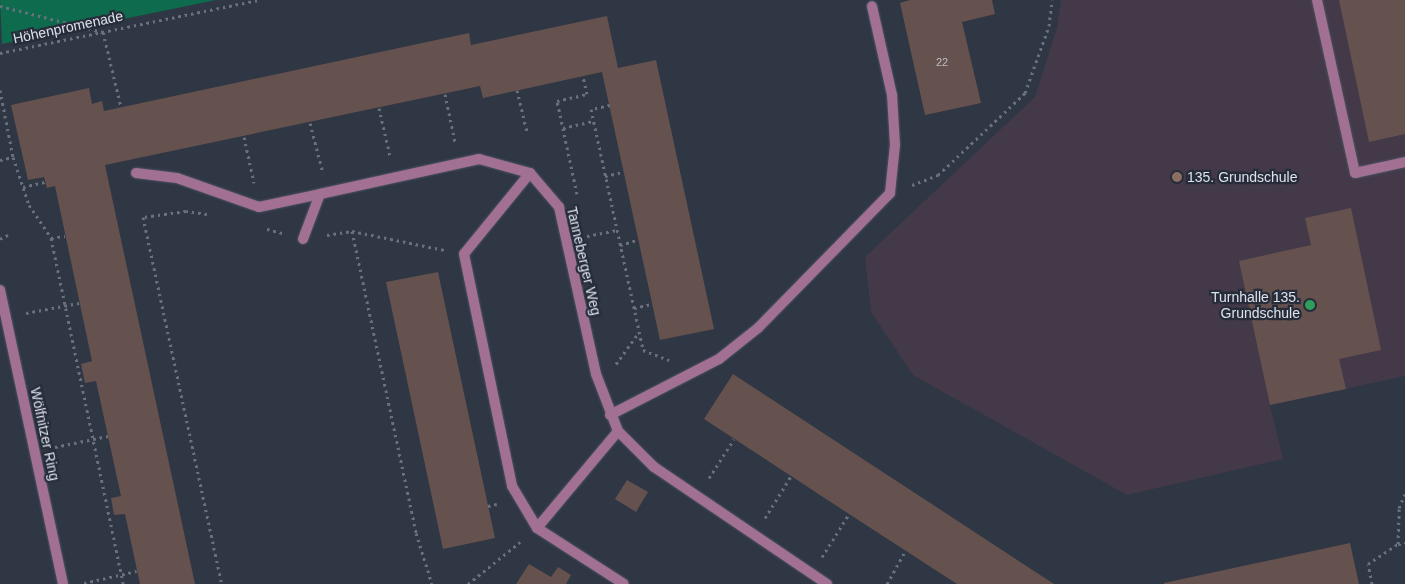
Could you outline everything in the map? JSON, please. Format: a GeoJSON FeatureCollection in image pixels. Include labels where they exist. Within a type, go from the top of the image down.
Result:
{"type":"FeatureCollection","features":[{"type":"Feature","properties":{"kind":"street"},"geometry":{"type":"LineString","coordinates":[[1316,0],[1355,173],[1405,162]]}},
{"type":"Feature","properties":{"kind":"street"},"geometry":{"type":"LineString","coordinates":[[610,415],[697,373],[758,328],[890,193],[896,145],[892,96],[872,6]]}},
{"type":"Feature","properties":{"kind":"street"},"geometry":{"type":"LineString","coordinates":[[136,173],[177,178],[259,207],[479,159],[530,173],[464,254],[512,486],[538,528],[624,584]]}},
{"type":"Feature","properties":{"kind":"street","name":"Tanneberger Weg"},"geometry":{"type":"LineString","coordinates":[[530,173],[559,207],[596,374],[610,415],[618,431],[654,467],[827,584]]}},
{"type":"Feature","properties":{"kind":"street"},"geometry":{"type":"LineString","coordinates":[[303,239],[324,193]]}},
{"type":"Feature","properties":{"kind":"street","name":"Wölfnitzer Ring"},"geometry":{"type":"LineString","coordinates":[[0,290],[63,584]]}},
{"type":"Feature","properties":{"kind":"street"},"geometry":{"type":"LineString","coordinates":[[538,528],[618,431]]}},
{"type":"Feature","properties":{"kind":"path","name":"Höhenpromenade"},"geometry":{"type":"LineString","coordinates":[[0,53],[259,0]]}},
{"type":"Feature","properties":{"kind":"path"},"geometry":{"type":"LineString","coordinates":[[890,193],[938,174],[1025,93],[1049,26],[1052,0]]}},
{"type":"Feature","properties":{"kind":"path"},"geometry":{"type":"LineString","coordinates":[[0,6],[103,32],[121,107]]}},
{"type":"Feature","properties":{"kind":"path"},"geometry":{"type":"LineString","coordinates":[[583,76],[587,94],[558,101],[563,126],[593,121]]}},
{"type":"Feature","properties":{"kind":"path"},"geometry":{"type":"LineString","coordinates":[[0,90],[13,158],[29,205],[51,238],[81,370],[93,440],[123,584]]}},
{"type":"Feature","properties":{"kind":"path"},"geometry":{"type":"LineString","coordinates":[[517,90],[527,132]]}},
{"type":"Feature","properties":{"kind":"path"},"geometry":{"type":"LineString","coordinates":[[445,94],[459,163]]}},
{"type":"Feature","properties":{"kind":"path"},"geometry":{"type":"LineString","coordinates":[[610,105],[590,109],[643,350],[652,352]]}},
{"type":"Feature","properties":{"kind":"path"},"geometry":{"type":"LineString","coordinates":[[379,108],[395,177]]}},
{"type":"Feature","properties":{"kind":"path"},"geometry":{"type":"LineString","coordinates":[[310,123],[324,193]]}},
{"type":"Feature","properties":{"kind":"path"},"geometry":{"type":"LineString","coordinates":[[244,137],[259,207]]}},
{"type":"Feature","properties":{"kind":"path"},"geometry":{"type":"LineString","coordinates":[[0,160],[13,158]]}},
{"type":"Feature","properties":{"kind":"path"},"geometry":{"type":"LineString","coordinates":[[605,176],[624,172]]}},
{"type":"Feature","properties":{"kind":"path"},"geometry":{"type":"LineString","coordinates":[[23,186],[45,182]]}},
{"type":"Feature","properties":{"kind":"path"},"geometry":{"type":"LineString","coordinates":[[186,211],[143,217],[222,584]]}},
{"type":"Feature","properties":{"kind":"path"},"geometry":{"type":"LineString","coordinates":[[586,236],[617,230]]}},
{"type":"Feature","properties":{"kind":"path"},"geometry":{"type":"LineString","coordinates":[[352,231],[416,533],[432,584]]}},
{"type":"Feature","properties":{"kind":"path"},"geometry":{"type":"LineString","coordinates":[[303,239],[352,231],[464,254]]}},
{"type":"Feature","properties":{"kind":"path"},"geometry":{"type":"LineString","coordinates":[[0,239],[8,235]]}},
{"type":"Feature","properties":{"kind":"path"},"geometry":{"type":"LineString","coordinates":[[51,238],[65,236]]}},
{"type":"Feature","properties":{"kind":"path"},"geometry":{"type":"LineString","coordinates":[[620,245],[638,240]]}},
{"type":"Feature","properties":{"kind":"path"},"geometry":{"type":"LineString","coordinates":[[24,313],[79,303]]}},
{"type":"Feature","properties":{"kind":"path"},"geometry":{"type":"LineString","coordinates":[[634,308],[652,304]]}},
{"type":"Feature","properties":{"kind":"path"},"geometry":{"type":"LineString","coordinates":[[615,366],[639,332]]}},
{"type":"Feature","properties":{"kind":"path"},"geometry":{"type":"LineString","coordinates":[[53,448],[108,436]]}},
{"type":"Feature","properties":{"kind":"path"},"geometry":{"type":"LineString","coordinates":[[706,483],[734,438]]}},
{"type":"Feature","properties":{"kind":"path"},"geometry":{"type":"LineString","coordinates":[[763,520],[791,476]]}},
{"type":"Feature","properties":{"kind":"path"},"geometry":{"type":"LineString","coordinates":[[1398,544],[1399,508],[1405,494]]}},
{"type":"Feature","properties":{"kind":"path"},"geometry":{"type":"LineString","coordinates":[[107,505],[112,504]]}},
{"type":"Feature","properties":{"kind":"path"},"geometry":{"type":"LineString","coordinates":[[822,558],[849,514]]}},
{"type":"Feature","properties":{"kind":"path"},"geometry":{"type":"LineString","coordinates":[[468,584],[538,528]]}},
{"type":"Feature","properties":{"kind":"path"},"geometry":{"type":"LineString","coordinates":[[1372,584],[1368,564],[1398,544],[1405,543]]}},
{"type":"Feature","properties":{"kind":"path"},"geometry":{"type":"LineString","coordinates":[[886,584],[905,551]]}},
{"type":"Feature","properties":{"kind":"path"},"geometry":{"type":"LineString","coordinates":[[82,583],[137,571]]}},
{"type":"Feature","properties":{"kind":"shaded area","name":"135. Grundschule"},"geometry":{"type":"Polygon","coordinates":[[[1061,0],[1405,0],[1405,376],[1270,405],[1283,459],[1127,495],[913,375],[871,312],[865,257],[1035,97],[1057,28],[1061,0]]]}},
{"type":"Feature","properties":{"kind":"green space"},"geometry":{"type":"Polygon","coordinates":[[[0,0],[216,0],[2,44],[0,0]]]}},
{"type":"Feature","properties":{"kind":"building"},"geometry":{"type":"Polygon","coordinates":[[[910,0],[992,0],[995,14],[962,22],[981,103],[925,115],[900,3],[910,0]]]}},
{"type":"Feature","properties":{"kind":"building"},"geometry":{"type":"Polygon","coordinates":[[[1339,0],[1405,0],[1405,134],[1369,142],[1339,0]]]}},
{"type":"Feature","properties":{"kind":"building"},"geometry":{"type":"Polygon","coordinates":[[[607,16],[618,68],[656,60],[714,329],[660,340],[602,72],[483,98],[480,86],[105,165],[195,584],[140,584],[125,514],[114,515],[111,498],[121,496],[96,381],[85,383],[81,364],[92,361],[55,186],[47,188],[44,177],[28,180],[11,105],[89,88],[92,104],[102,101],[104,111],[469,33],[471,45],[607,16]]]}},
{"type":"Feature","properties":{"kind":"building","name":"Turnhalle 135. Grundschule"},"geometry":{"type":"Polygon","coordinates":[[[1351,208],[1381,350],[1339,359],[1346,389],[1270,405],[1239,261],[1311,245],[1305,218],[1351,208]]]}},
{"type":"Feature","properties":{"kind":"building"},"geometry":{"type":"Polygon","coordinates":[[[438,272],[495,538],[443,549],[386,282],[438,272]]]}},
{"type":"Feature","properties":{"kind":"building"},"geometry":{"type":"Polygon","coordinates":[[[733,374],[1054,584],[957,584],[849,514],[704,419],[733,374]]]}},
{"type":"Feature","properties":{"kind":"building"},"geometry":{"type":"Polygon","coordinates":[[[627,480],[648,492],[636,512],[615,499],[627,480]]]}},
{"type":"Feature","properties":{"kind":"building"},"geometry":{"type":"Polygon","coordinates":[[[1350,543],[1359,584],[1164,584],[1164,583],[1350,543]]]}},
{"type":"Feature","properties":{"kind":"building"},"geometry":{"type":"Polygon","coordinates":[[[529,564],[551,577],[558,567],[571,575],[566,584],[516,584],[529,564]]]}},
{"type":"Feature","properties":{"kind":"place","name":"135. Grundschule"},"geometry":{"type":"Point","coordinates":[1177,177]}},
{"type":"Feature","properties":{"kind":"place","name":"Turnhalle 135. Grundschule"},"geometry":{"type":"Point","coordinates":[1310,305]}}]}
